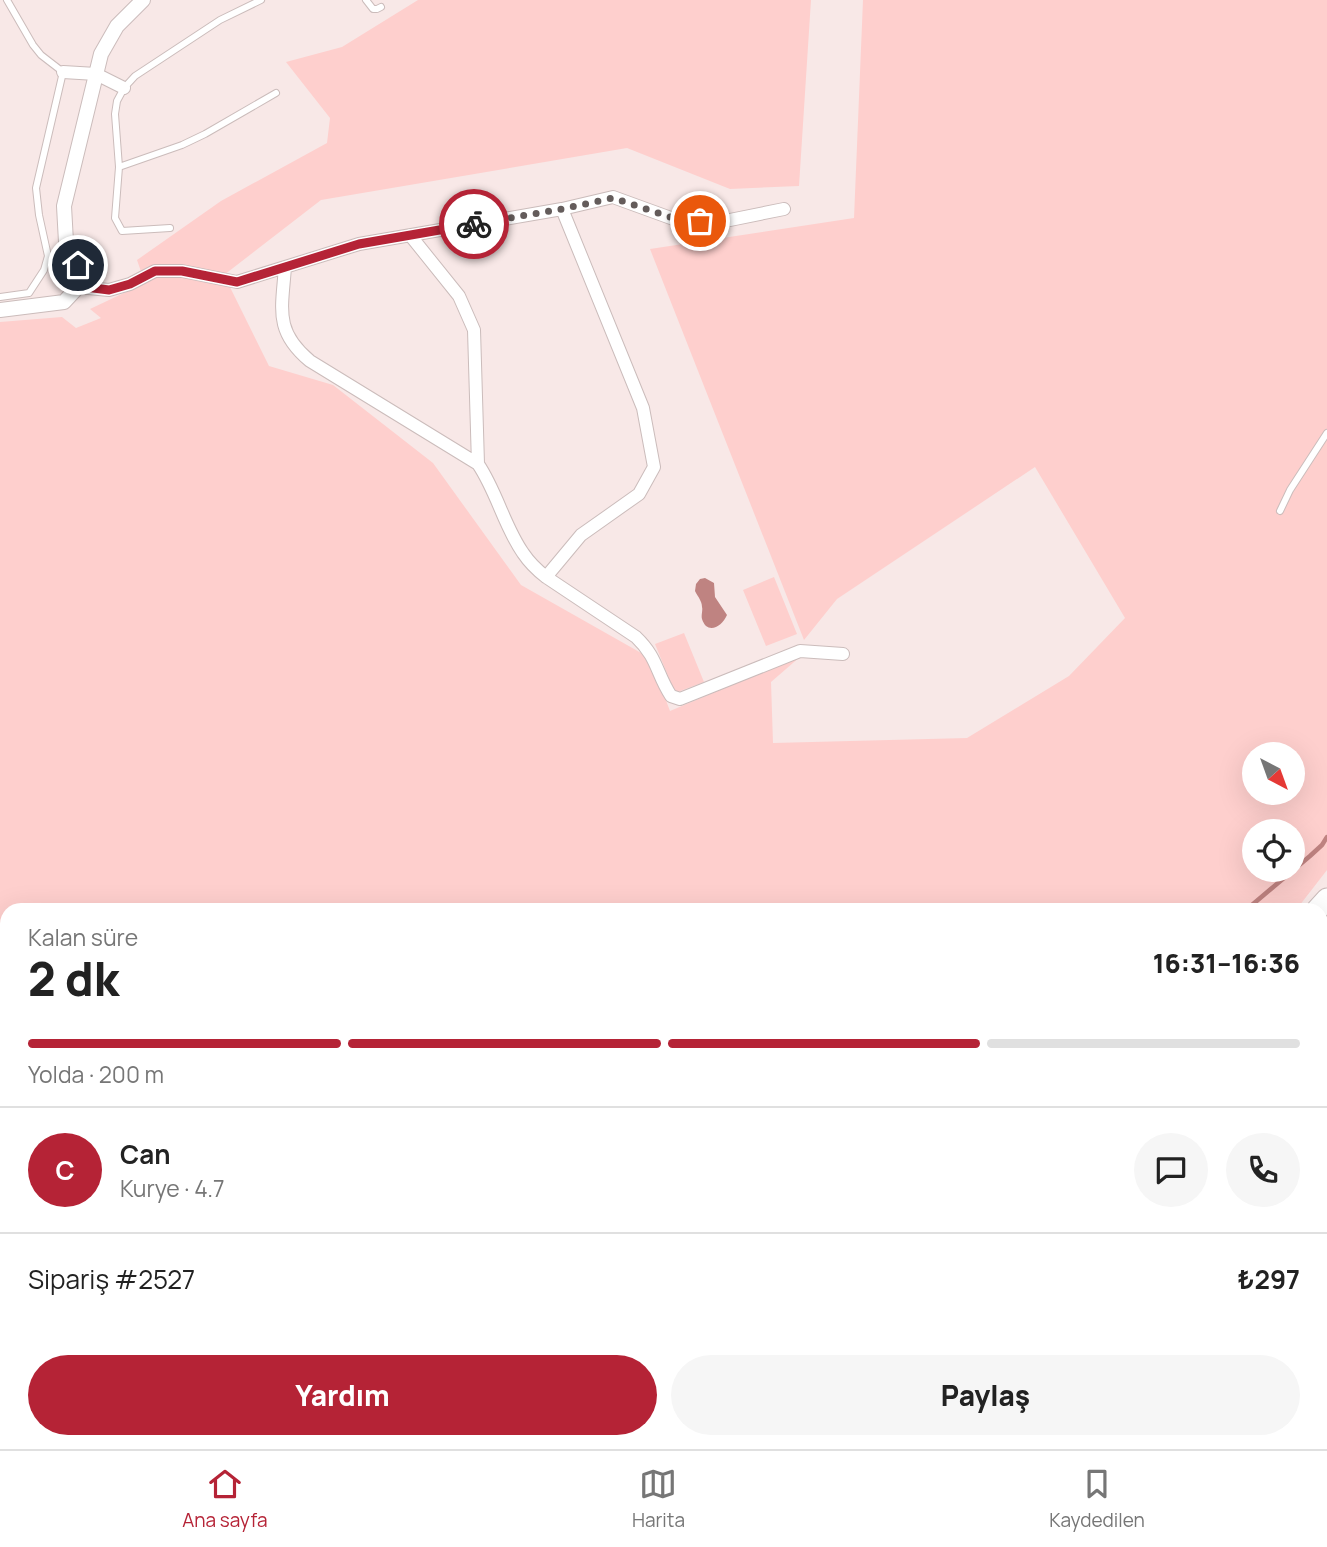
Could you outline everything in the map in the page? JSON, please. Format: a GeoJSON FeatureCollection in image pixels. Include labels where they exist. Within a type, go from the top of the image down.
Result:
{"type":"FeatureCollection","features":[{"type":"Feature","properties":{"kind":"street"},"geometry":{"type":"LineString","coordinates":[[0,310],[64,302],[78,286],[78,265],[66,242],[64,206],[101,54],[117,26],[143,0]]}},
{"type":"Feature","properties":{"kind":"street"},"geometry":{"type":"LineString","coordinates":[[63,72],[96,74],[124,88]]}},
{"type":"Feature","properties":{"kind":"street"},"geometry":{"type":"LineString","coordinates":[[78,286],[109,290],[130,284],[155,271],[182,271],[237,282],[359,244],[613,198],[679,220],[720,222],[784,209]]}},
{"type":"Feature","properties":{"kind":"street"},"geometry":{"type":"LineString","coordinates":[[546,577],[581,536],[639,494],[654,467],[643,408],[562,209]]}},
{"type":"Feature","properties":{"kind":"street"},"geometry":{"type":"LineString","coordinates":[[410,235],[459,296],[474,330],[478,464]]}},
{"type":"Feature","properties":{"kind":"street"},"geometry":{"type":"LineString","coordinates":[[285,267],[281,312],[290,340],[298,351],[478,464],[488,479],[523,553],[546,577],[644,645],[656,663],[668,692],[674,698],[680,699],[800,651],[843,654]]}},
{"type":"Feature","properties":{"kind":"lane"},"geometry":{"type":"LineString","coordinates":[[0,296],[29,293],[44,270],[48,256],[36,188],[63,72],[33,46],[7,0]]}},
{"type":"Feature","properties":{"kind":"lane"},"geometry":{"type":"LineString","coordinates":[[170,228],[122,231],[115,219],[118,167],[115,114],[117,101],[135,76],[220,20],[261,0]]}},
{"type":"Feature","properties":{"kind":"lane"},"geometry":{"type":"LineString","coordinates":[[366,0],[373,9],[380,7]]}},
{"type":"Feature","properties":{"kind":"lane"},"geometry":{"type":"LineString","coordinates":[[118,167],[182,145],[276,93]]}},
{"type":"Feature","properties":{"kind":"lane"},"geometry":{"type":"LineString","coordinates":[[1280,511],[1290,490],[1327,433]]}},
{"type":"Feature","properties":{"kind":"shaded area"},"geometry":{"type":"Polygon","coordinates":[[[418,0],[811,0],[799,186],[730,189],[627,148],[321,200],[224,275],[269,366],[333,385],[433,463],[521,585],[650,658],[670,711],[801,656],[771,682],[773,743],[967,738],[1069,676],[1125,618],[1035,467],[837,599],[804,640],[650,249],[854,218],[863,0],[1327,0],[1327,870],[1301,903],[0,903],[0,322],[62,317],[76,328],[101,318],[90,309],[145,283],[137,260],[221,201],[327,143],[330,118],[286,62],[342,47],[418,0]]]}},
{"type":"Feature","properties":{"kind":"shaded area"},"geometry":{"type":"Polygon","coordinates":[[[774,577],[797,634],[766,646],[743,590],[774,577]]]}},
{"type":"Feature","properties":{"kind":"shaded area"},"geometry":{"type":"Polygon","coordinates":[[[705,578],[714,583],[715,597],[727,615],[715,628],[704,624],[701,603],[695,591],[696,584],[705,578]]]}},
{"type":"Feature","properties":{"kind":"shaded area"},"geometry":{"type":"Polygon","coordinates":[[[684,633],[704,682],[675,693],[655,644],[684,633]]]}},
{"type":"Feature","properties":{"kind":"waterway"},"geometry":{"type":"LineString","coordinates":[[1254,903],[1310,856],[1327,837]]}},
{"type":"Feature","properties":{"kind":"way so far"},"geometry":{"type":"LineString","coordinates":[[474,224],[613,198],[679,220],[700,221]]}},
{"type":"Feature","properties":{"kind":"route"},"geometry":{"type":"LineString","coordinates":[[78,265],[78,286],[109,290],[130,284],[155,271],[182,271],[237,282],[359,244],[474,224]]}}]}
